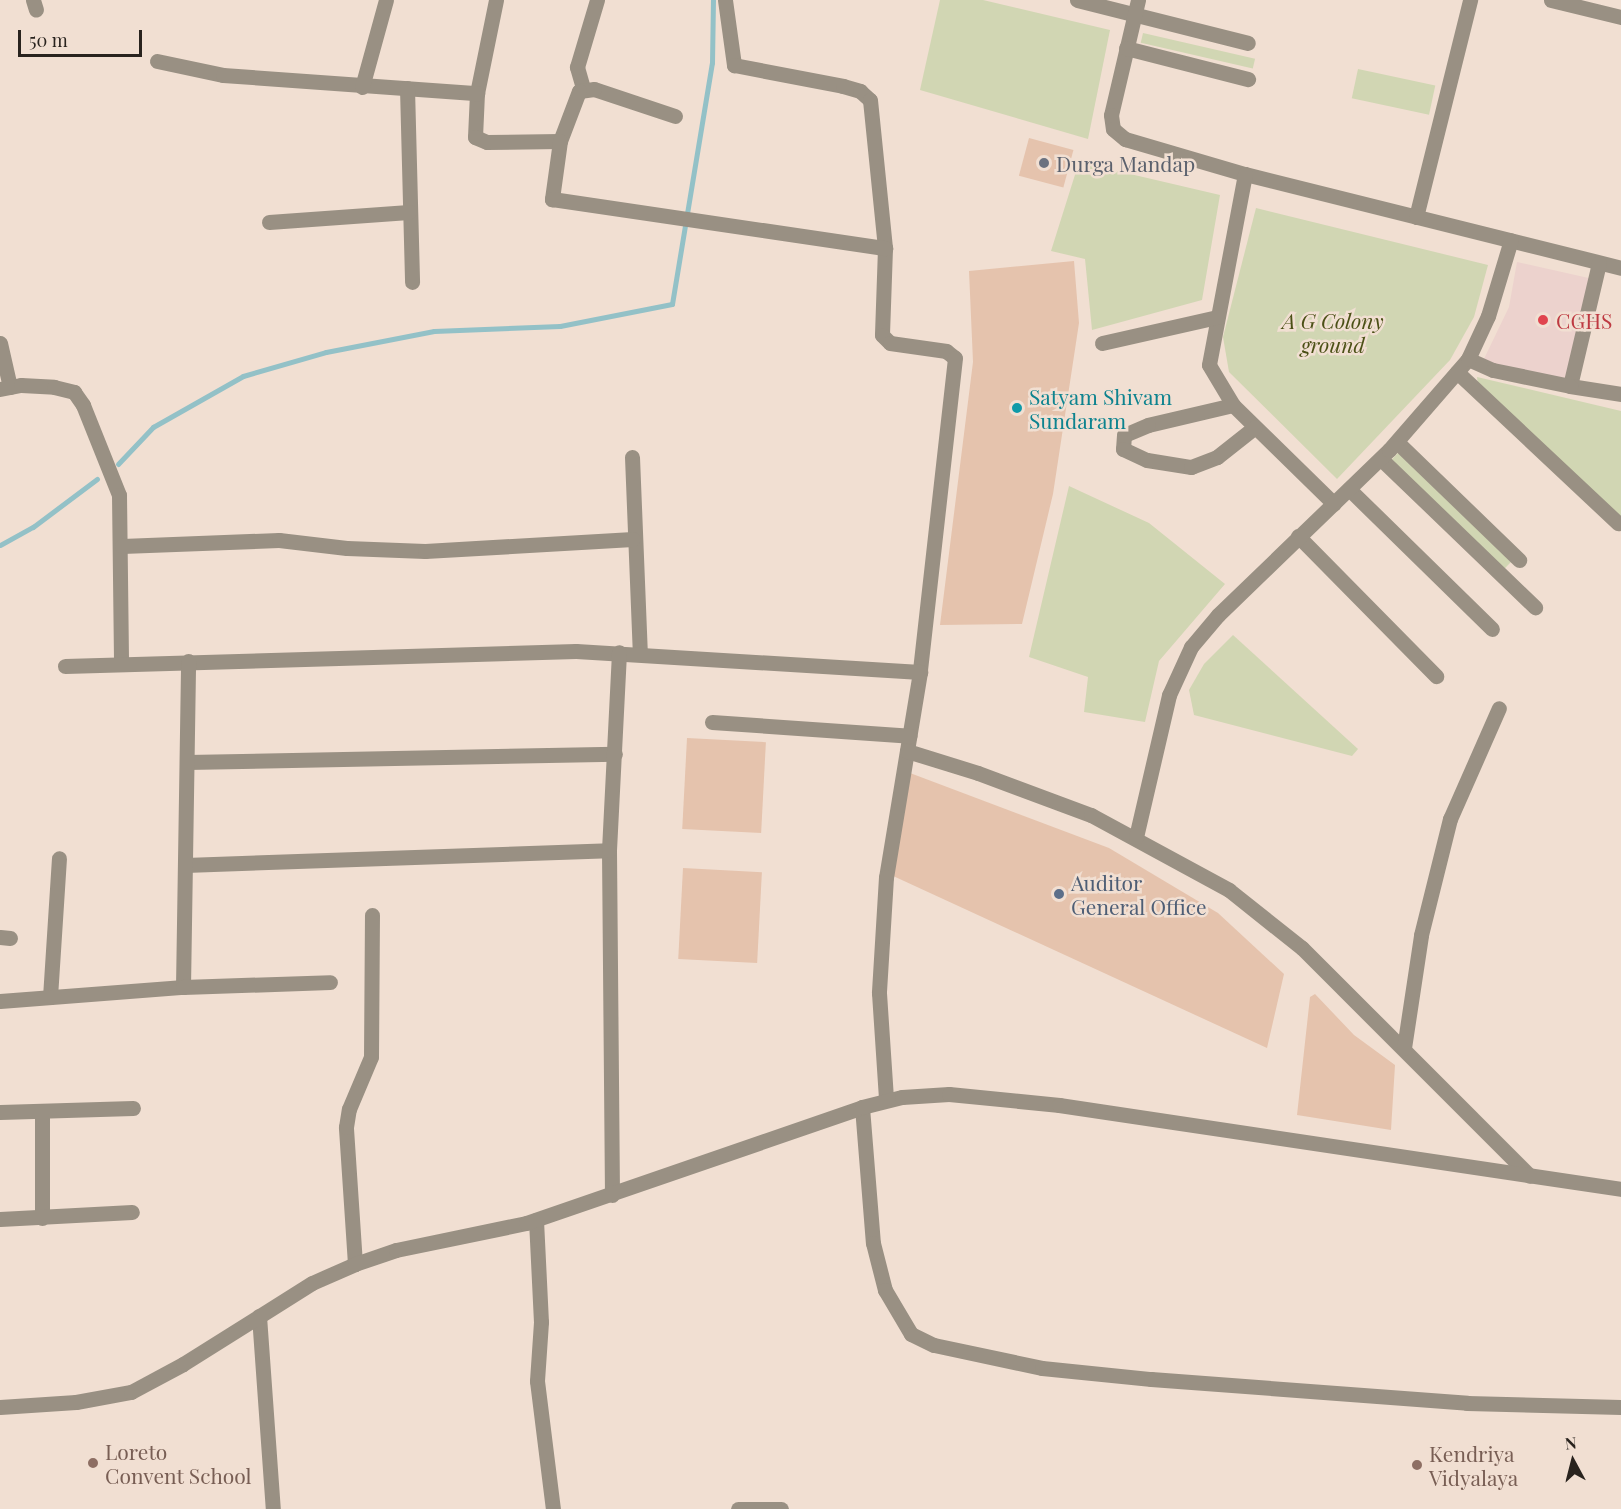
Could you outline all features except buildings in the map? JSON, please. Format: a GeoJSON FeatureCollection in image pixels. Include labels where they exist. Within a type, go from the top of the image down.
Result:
{"type":"FeatureCollection","features":[{"type":"Feature","properties":{"kind":"street"},"geometry":{"type":"LineString","coordinates":[[362,87],[386,0]]}},
{"type":"Feature","properties":{"kind":"street"},"geometry":{"type":"LineString","coordinates":[[496,0],[477,93],[473,132],[481,141],[560,141]]}},
{"type":"Feature","properties":{"kind":"street"},"geometry":{"type":"LineString","coordinates":[[583,88],[577,67],[597,0]]}},
{"type":"Feature","properties":{"kind":"street"},"geometry":{"type":"LineString","coordinates":[[725,0],[734,65],[843,86],[860,91],[870,100],[885,248],[884,340],[946,351],[955,358],[920,672],[886,877],[879,993],[886,1099]]}},
{"type":"Feature","properties":{"kind":"street"},"geometry":{"type":"LineString","coordinates":[[1077,0],[1248,43]]}},
{"type":"Feature","properties":{"kind":"street"},"geometry":{"type":"LineString","coordinates":[[1138,0],[1111,115],[1118,135],[1133,143],[1245,174],[1621,268]]}},
{"type":"Feature","properties":{"kind":"street"},"geometry":{"type":"LineString","coordinates":[[1416,217],[1470,0]]}},
{"type":"Feature","properties":{"kind":"street"},"geometry":{"type":"LineString","coordinates":[[1551,0],[1589,4],[1621,17]]}},
{"type":"Feature","properties":{"kind":"street"},"geometry":{"type":"LineString","coordinates":[[1126,48],[1248,79]]}},
{"type":"Feature","properties":{"kind":"street"},"geometry":{"type":"LineString","coordinates":[[157,61],[223,75],[362,87],[477,93]]}},
{"type":"Feature","properties":{"kind":"street"},"geometry":{"type":"LineString","coordinates":[[407,88],[412,282]]}},
{"type":"Feature","properties":{"kind":"street"},"geometry":{"type":"LineString","coordinates":[[583,88],[594,89],[675,116]]}},
{"type":"Feature","properties":{"kind":"street"},"geometry":{"type":"LineString","coordinates":[[583,88],[575,96],[560,141],[552,198],[885,248]]}},
{"type":"Feature","properties":{"kind":"street"},"geometry":{"type":"LineString","coordinates":[[1245,174],[1209,365],[1233,405],[1334,504]]}},
{"type":"Feature","properties":{"kind":"street"},"geometry":{"type":"LineString","coordinates":[[269,222],[409,212]]}},
{"type":"Feature","properties":{"kind":"street"},"geometry":{"type":"LineString","coordinates":[[1136,837],[1177,671],[1218,615],[1381,459],[1468,359],[1488,316],[1511,240]]}},
{"type":"Feature","properties":{"kind":"street"},"geometry":{"type":"LineString","coordinates":[[1570,386],[1599,263]]}},
{"type":"Feature","properties":{"kind":"street"},"geometry":{"type":"LineString","coordinates":[[1102,343],[1218,317]]}},
{"type":"Feature","properties":{"kind":"street"},"geometry":{"type":"LineString","coordinates":[[0,343],[5,388],[43,385],[74,392],[79,397],[116,482],[122,546],[118,612],[121,664]]}},
{"type":"Feature","properties":{"kind":"street"},"geometry":{"type":"LineString","coordinates":[[1468,359],[1493,370],[1621,394]]}},
{"type":"Feature","properties":{"kind":"street"},"geometry":{"type":"LineString","coordinates":[[1457,372],[1484,401],[1618,523]]}},
{"type":"Feature","properties":{"kind":"street"},"geometry":{"type":"LineString","coordinates":[[1233,405],[1148,424],[1124,435],[1123,448],[1147,460],[1191,467],[1217,456],[1255,427]]}},
{"type":"Feature","properties":{"kind":"street"},"geometry":{"type":"LineString","coordinates":[[1397,442],[1519,560]]}},
{"type":"Feature","properties":{"kind":"street"},"geometry":{"type":"LineString","coordinates":[[632,457],[633,539],[640,652]]}},
{"type":"Feature","properties":{"kind":"street"},"geometry":{"type":"LineString","coordinates":[[1381,459],[1535,607]]}},
{"type":"Feature","properties":{"kind":"street"},"geometry":{"type":"LineString","coordinates":[[1349,489],[1492,629]]}},
{"type":"Feature","properties":{"kind":"street"},"geometry":{"type":"LineString","coordinates":[[1298,536],[1436,676]]}},
{"type":"Feature","properties":{"kind":"street"},"geometry":{"type":"LineString","coordinates":[[122,546],[279,540],[347,548],[425,551],[633,539]]}},
{"type":"Feature","properties":{"kind":"street"},"geometry":{"type":"LineString","coordinates":[[612,1195],[609,850],[619,652]]}},
{"type":"Feature","properties":{"kind":"street"},"geometry":{"type":"LineString","coordinates":[[65,666],[188,661],[640,652],[920,672]]}},
{"type":"Feature","properties":{"kind":"street"},"geometry":{"type":"LineString","coordinates":[[183,987],[188,661]]}},
{"type":"Feature","properties":{"kind":"street"},"geometry":{"type":"LineString","coordinates":[[1404,1048],[1421,935],[1450,819],[1499,708]]}},
{"type":"Feature","properties":{"kind":"street"},"geometry":{"type":"LineString","coordinates":[[712,722],[908,744],[988,777],[1091,815],[1136,837],[1229,890],[1302,948],[1530,1176]]}},
{"type":"Feature","properties":{"kind":"street"},"geometry":{"type":"LineString","coordinates":[[187,762],[615,754]]}},
{"type":"Feature","properties":{"kind":"street"},"geometry":{"type":"LineString","coordinates":[[185,865],[609,850]]}},
{"type":"Feature","properties":{"kind":"street"},"geometry":{"type":"LineString","coordinates":[[50,997],[59,858]]}},
{"type":"Feature","properties":{"kind":"street"},"geometry":{"type":"LineString","coordinates":[[355,1264],[346,1127],[349,1109],[371,1057],[372,915]]}},
{"type":"Feature","properties":{"kind":"street"},"geometry":{"type":"LineString","coordinates":[[0,1001],[183,987],[330,982]]}},
{"type":"Feature","properties":{"kind":"street"},"geometry":{"type":"LineString","coordinates":[[0,1407],[76,1402],[131,1392],[183,1365],[312,1283],[355,1264],[396,1250],[536,1220],[886,1099],[950,1094],[1059,1105],[1621,1189]]}},
{"type":"Feature","properties":{"kind":"street"},"geometry":{"type":"LineString","coordinates":[[862,1107],[873,1243],[885,1290],[911,1334],[934,1345],[1042,1368],[1151,1379],[1467,1403],[1621,1407]]}},
{"type":"Feature","properties":{"kind":"street"},"geometry":{"type":"LineString","coordinates":[[0,1112],[133,1108]]}},
{"type":"Feature","properties":{"kind":"street"},"geometry":{"type":"LineString","coordinates":[[42,1111],[42,1218]]}},
{"type":"Feature","properties":{"kind":"street"},"geometry":{"type":"LineString","coordinates":[[0,1219],[132,1212]]}},
{"type":"Feature","properties":{"kind":"street"},"geometry":{"type":"LineString","coordinates":[[536,1220],[541,1322],[537,1381],[553,1509]]}},
{"type":"Feature","properties":{"kind":"street"},"geometry":{"type":"LineString","coordinates":[[259,1316],[273,1509]]}},
{"type":"Feature","properties":{"kind":"street"},"geometry":{"type":"LineString","coordinates":[[738,1509],[781,1509]]}},
{"type":"Feature","properties":{"kind":"shaded area","name":"CGHS"},"geometry":{"type":"Polygon","coordinates":[[[1517,262],[1593,279],[1568,383],[1482,363],[1509,307],[1517,262]]]}},
{"type":"Feature","properties":{"kind":"green space"},"geometry":{"type":"Polygon","coordinates":[[[940,0],[983,0],[1110,30],[1088,139],[920,90],[940,0]]]}},
{"type":"Feature","properties":{"kind":"green space"},"geometry":{"type":"Polygon","coordinates":[[[1143,33],[1255,59],[1253,69],[1141,43],[1143,33]]]}},
{"type":"Feature","properties":{"kind":"green space"},"geometry":{"type":"Polygon","coordinates":[[[1358,69],[1435,85],[1429,115],[1352,98],[1358,69]]]}},
{"type":"Feature","properties":{"kind":"green space"},"geometry":{"type":"Polygon","coordinates":[[[1079,162],[1220,195],[1202,300],[1092,330],[1085,259],[1051,251],[1079,162]]]}},
{"type":"Feature","properties":{"kind":"green space","name":"A G Colony ground"},"geometry":{"type":"Polygon","coordinates":[[[1256,208],[1488,265],[1474,317],[1450,360],[1337,479],[1229,372],[1223,337],[1256,208]]]}},
{"type":"Feature","properties":{"kind":"green space"},"geometry":{"type":"Polygon","coordinates":[[[1477,377],[1621,411],[1621,517],[1478,385],[1477,377]]]}},
{"type":"Feature","properties":{"kind":"green space"},"geometry":{"type":"Polygon","coordinates":[[[1398,453],[1511,562],[1505,569],[1392,459],[1398,453]]]}},
{"type":"Feature","properties":{"kind":"green space"},"geometry":{"type":"Polygon","coordinates":[[[1069,486],[1149,523],[1225,584],[1159,661],[1145,722],[1084,712],[1088,677],[1029,657],[1069,486]]]}},
{"type":"Feature","properties":{"kind":"green space"},"geometry":{"type":"Polygon","coordinates":[[[1233,635],[1358,749],[1352,756],[1194,715],[1189,690],[1204,664],[1233,635]]]}},
{"type":"Feature","properties":{"kind":"waterway"},"geometry":{"type":"LineString","coordinates":[[118,464],[153,427],[243,376],[326,352],[434,331],[560,326],[672,304],[712,63],[713,0]]}},
{"type":"Feature","properties":{"kind":"waterway"},"geometry":{"type":"LineString","coordinates":[[0,545],[33,527],[97,479]]}},
{"type":"Feature","properties":{"kind":"place","name":"Durga Mandap"},"geometry":{"type":"Point","coordinates":[1044,163]}},
{"type":"Feature","properties":{"kind":"place","name":"CGHS"},"geometry":{"type":"Point","coordinates":[1543,320]}},
{"type":"Feature","properties":{"kind":"place","name":"Satyam Shivam Sundaram"},"geometry":{"type":"Point","coordinates":[1017,408]}},
{"type":"Feature","properties":{"kind":"place","name":"Auditor General Office"},"geometry":{"type":"Point","coordinates":[1059,894]}},
{"type":"Feature","properties":{"kind":"place","name":"Loreto Convent School"},"geometry":{"type":"Point","coordinates":[93,1463]}},
{"type":"Feature","properties":{"kind":"place","name":"Kendriya Vidyalaya"},"geometry":{"type":"Point","coordinates":[1417,1465]}}]}
